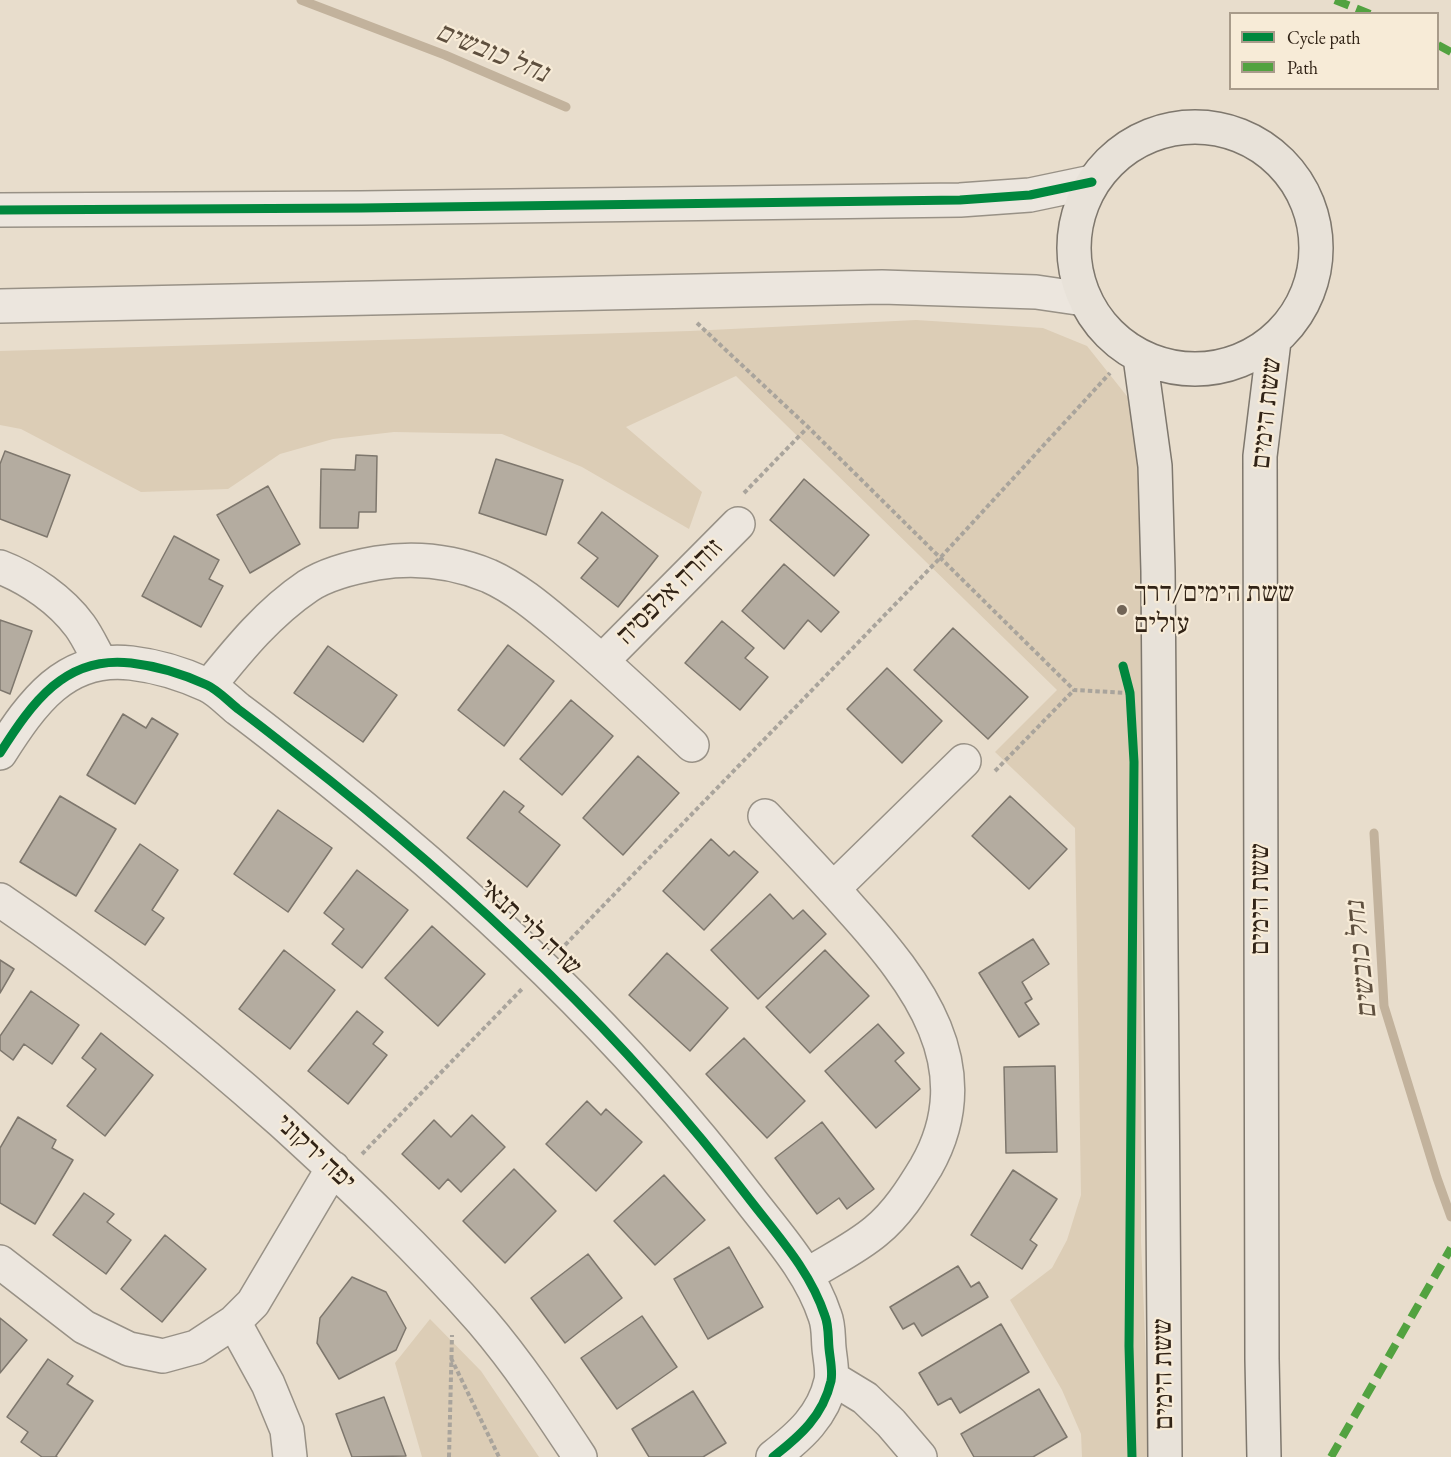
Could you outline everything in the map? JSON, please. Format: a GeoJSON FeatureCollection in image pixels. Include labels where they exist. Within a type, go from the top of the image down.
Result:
{"type":"FeatureCollection","features":[{"type":"Feature","properties":{"kind":"main road"},"geometry":{"type":"LineString","coordinates":[[1198,126],[1239,135],[1275,156],[1301,189],[1315,226],[1316,266],[1303,304],[1291,324],[1274,341],[1244,360],[1209,370],[1174,368],[1135,354],[1107,333],[1094,317],[1084,299],[1073,260],[1076,219],[1092,182],[1121,151],[1157,132],[1198,126]]}},
{"type":"Feature","properties":{"kind":"main road","name":"ששת הימים"},"geometry":{"type":"LineString","coordinates":[[1264,1457],[1260,456],[1274,341]]}},
{"type":"Feature","properties":{"kind":"main road","name":"ששת הימים"},"geometry":{"type":"LineString","coordinates":[[1135,354],[1155,466],[1158,572],[1165,1457]]}},
{"type":"Feature","properties":{"kind":"street"},"geometry":{"type":"LineString","coordinates":[[0,210],[960,200],[1030,195],[1092,182]]}},
{"type":"Feature","properties":{"kind":"street"},"geometry":{"type":"LineString","coordinates":[[0,306],[882,287],[1036,292],[1084,299]]}},
{"type":"Feature","properties":{"kind":"street","name":"זוהרה אלפסיה"},"geometry":{"type":"LineString","coordinates":[[602,661],[738,524]]}},
{"type":"Feature","properties":{"kind":"street","name":"זוהרה אלפסיה"},"geometry":{"type":"LineString","coordinates":[[209,686],[252,634],[275,611],[310,584],[352,567],[396,560],[447,562],[490,577],[532,602],[602,661],[692,745]]}},
{"type":"Feature","properties":{"kind":"street"},"geometry":{"type":"LineString","coordinates":[[0,567],[32,584],[57,602],[80,626],[101,663]]}},
{"type":"Feature","properties":{"kind":"street","name":"שרה לוי תנאי"},"geometry":{"type":"LineString","coordinates":[[0,753],[21,721],[46,690],[72,671],[101,663],[129,663],[163,669],[209,686],[328,779],[410,847],[513,940],[615,1041],[682,1115],[807,1275],[826,1318],[832,1378],[820,1409],[801,1436],[773,1457]]}},
{"type":"Feature","properties":{"kind":"street"},"geometry":{"type":"LineString","coordinates":[[833,889],[964,761]]}},
{"type":"Feature","properties":{"kind":"street"},"geometry":{"type":"LineString","coordinates":[[765,816],[886,948],[916,988],[935,1027],[948,1076],[944,1118],[932,1155],[910,1194],[876,1231],[807,1275]]}},
{"type":"Feature","properties":{"kind":"street","name":"יפה ירקוני"},"geometry":{"type":"LineString","coordinates":[[0,900],[66,944],[154,1012],[337,1172],[424,1258],[483,1322],[537,1392],[580,1457]]}},
{"type":"Feature","properties":{"kind":"street"},"geometry":{"type":"LineString","coordinates":[[0,1262],[84,1327],[129,1349],[163,1356],[196,1347],[234,1322],[253,1303],[337,1172]]}},
{"type":"Feature","properties":{"kind":"street"},"geometry":{"type":"LineString","coordinates":[[234,1322],[268,1384],[287,1430],[290,1457]]}},
{"type":"Feature","properties":{"kind":"street"},"geometry":{"type":"LineString","coordinates":[[832,1378],[865,1398],[921,1457]]}},
{"type":"Feature","properties":{"kind":"path"},"geometry":{"type":"LineString","coordinates":[[664,291],[808,427],[1074,690]]}},
{"type":"Feature","properties":{"kind":"path"},"geometry":{"type":"LineString","coordinates":[[337,1172],[542,969],[1135,354]]}},
{"type":"Feature","properties":{"kind":"path"},"geometry":{"type":"LineString","coordinates":[[738,524],[727,512],[808,427]]}},
{"type":"Feature","properties":{"kind":"path"},"geometry":{"type":"LineString","coordinates":[[964,761],[987,778],[1074,690],[1129,689],[1130,705]]}},
{"type":"Feature","properties":{"kind":"path"},"geometry":{"type":"LineString","coordinates":[[449,1457],[453,1289]]}},
{"type":"Feature","properties":{"kind":"path"},"geometry":{"type":"LineString","coordinates":[[451,1358],[499,1457]]}},
{"type":"Feature","properties":{"kind":"shaded area"},"geometry":{"type":"Polygon","coordinates":[[[916,320],[1043,328],[1087,346],[1134,405],[1143,436],[1141,1241],[1150,1457],[1082,1457],[1081,1434],[1062,1390],[1010,1300],[1052,1268],[1067,1240],[1081,1195],[1075,828],[995,752],[1057,690],[736,376],[626,427],[702,492],[689,529],[582,467],[502,434],[394,432],[333,439],[280,454],[228,489],[141,492],[21,429],[0,425],[0,351],[690,331],[916,320]]]}},
{"type":"Feature","properties":{"kind":"shaded area"},"geometry":{"type":"Polygon","coordinates":[[[430,1319],[481,1371],[539,1457],[422,1457],[395,1363],[430,1319]]]}},
{"type":"Feature","properties":{"kind":"building"},"geometry":{"type":"Polygon","coordinates":[[[5,451],[70,475],[47,537],[0,519],[0,464],[5,451]]]}},
{"type":"Feature","properties":{"kind":"building"},"geometry":{"type":"Polygon","coordinates":[[[356,455],[377,456],[376,512],[359,512],[358,528],[320,528],[321,469],[355,470],[356,455]]]}},
{"type":"Feature","properties":{"kind":"building"},"geometry":{"type":"Polygon","coordinates":[[[496,459],[563,480],[546,535],[479,513],[496,459]]]}},
{"type":"Feature","properties":{"kind":"building"},"geometry":{"type":"Polygon","coordinates":[[[804,479],[869,535],[834,576],[770,520],[804,479]]]}},
{"type":"Feature","properties":{"kind":"building"},"geometry":{"type":"Polygon","coordinates":[[[268,486],[300,544],[250,573],[217,515],[268,486]]]}},
{"type":"Feature","properties":{"kind":"building"},"geometry":{"type":"Polygon","coordinates":[[[602,512],[658,556],[618,607],[581,578],[598,558],[578,543],[602,512]]]}},
{"type":"Feature","properties":{"kind":"building"},"geometry":{"type":"Polygon","coordinates":[[[174,536],[219,560],[209,579],[223,586],[201,627],[142,596],[174,536]]]}},
{"type":"Feature","properties":{"kind":"building"},"geometry":{"type":"Polygon","coordinates":[[[784,564],[839,612],[821,632],[808,620],[784,649],[742,611],[784,564]]]}},
{"type":"Feature","properties":{"kind":"building"},"geometry":{"type":"Polygon","coordinates":[[[0,620],[32,631],[10,694],[0,690],[0,620]]]}},
{"type":"Feature","properties":{"kind":"building"},"geometry":{"type":"Polygon","coordinates":[[[722,621],[754,648],[745,658],[768,677],[740,710],[685,663],[722,621]]]}},
{"type":"Feature","properties":{"kind":"building"},"geometry":{"type":"Polygon","coordinates":[[[953,628],[1028,697],[988,739],[914,670],[953,628]]]}},
{"type":"Feature","properties":{"kind":"building"},"geometry":{"type":"Polygon","coordinates":[[[508,645],[554,681],[504,746],[458,710],[508,645]]]}},
{"type":"Feature","properties":{"kind":"building"},"geometry":{"type":"Polygon","coordinates":[[[328,646],[397,695],[363,742],[294,693],[328,646]]]}},
{"type":"Feature","properties":{"kind":"building"},"geometry":{"type":"Polygon","coordinates":[[[887,668],[942,721],[902,763],[847,709],[887,668]]]}},
{"type":"Feature","properties":{"kind":"building"},"geometry":{"type":"Polygon","coordinates":[[[571,700],[613,736],[562,795],[520,759],[571,700]]]}},
{"type":"Feature","properties":{"kind":"building"},"geometry":{"type":"Polygon","coordinates":[[[123,714],[146,728],[152,718],[178,734],[135,804],[87,775],[123,714]]]}},
{"type":"Feature","properties":{"kind":"building"},"geometry":{"type":"Polygon","coordinates":[[[638,756],[679,793],[623,855],[583,818],[638,756]]]}},
{"type":"Feature","properties":{"kind":"building"},"geometry":{"type":"Polygon","coordinates":[[[504,791],[524,806],[519,812],[560,845],[527,887],[467,838],[504,791]]]}},
{"type":"Feature","properties":{"kind":"building"},"geometry":{"type":"Polygon","coordinates":[[[60,796],[116,829],[76,896],[20,862],[60,796]]]}},
{"type":"Feature","properties":{"kind":"building"},"geometry":{"type":"Polygon","coordinates":[[[1010,796],[1067,849],[1029,889],[972,836],[1010,796]]]}},
{"type":"Feature","properties":{"kind":"building"},"geometry":{"type":"Polygon","coordinates":[[[278,810],[332,848],[288,912],[234,874],[278,810]]]}},
{"type":"Feature","properties":{"kind":"building"},"geometry":{"type":"Polygon","coordinates":[[[711,839],[729,856],[734,851],[758,872],[704,930],[663,891],[711,839]]]}},
{"type":"Feature","properties":{"kind":"building"},"geometry":{"type":"Polygon","coordinates":[[[140,844],[178,870],[152,910],[164,918],[145,945],[95,911],[140,844]]]}},
{"type":"Feature","properties":{"kind":"building"},"geometry":{"type":"Polygon","coordinates":[[[357,870],[408,910],[362,968],[332,944],[344,929],[324,913],[357,870]]]}},
{"type":"Feature","properties":{"kind":"building"},"geometry":{"type":"Polygon","coordinates":[[[770,894],[793,919],[803,910],[826,934],[758,999],[711,950],[770,894]]]}},
{"type":"Feature","properties":{"kind":"building"},"geometry":{"type":"Polygon","coordinates":[[[432,926],[485,974],[438,1026],[385,978],[432,926]]]}},
{"type":"Feature","properties":{"kind":"building"},"geometry":{"type":"Polygon","coordinates":[[[1033,939],[1049,964],[1022,982],[1032,999],[1025,1003],[1039,1024],[1019,1037],[979,973],[1033,939]]]}},
{"type":"Feature","properties":{"kind":"building"},"geometry":{"type":"Polygon","coordinates":[[[284,950],[335,990],[290,1049],[239,1009],[284,950]]]}},
{"type":"Feature","properties":{"kind":"building"},"geometry":{"type":"Polygon","coordinates":[[[825,950],[869,996],[810,1053],[766,1007],[825,950]]]}},
{"type":"Feature","properties":{"kind":"building"},"geometry":{"type":"Polygon","coordinates":[[[667,953],[728,1008],[690,1051],[629,995],[667,953]]]}},
{"type":"Feature","properties":{"kind":"building"},"geometry":{"type":"Polygon","coordinates":[[[0,960],[14,969],[0,993],[0,960]]]}},
{"type":"Feature","properties":{"kind":"building"},"geometry":{"type":"Polygon","coordinates":[[[31,991],[79,1025],[52,1064],[24,1044],[13,1060],[0,1050],[0,1036],[31,991]]]}},
{"type":"Feature","properties":{"kind":"building"},"geometry":{"type":"Polygon","coordinates":[[[357,1011],[383,1032],[373,1044],[387,1055],[348,1104],[308,1071],[357,1011]]]}},
{"type":"Feature","properties":{"kind":"building"},"geometry":{"type":"Polygon","coordinates":[[[878,1024],[904,1053],[895,1061],[920,1089],[876,1128],[825,1071],[878,1024]]]}},
{"type":"Feature","properties":{"kind":"building"},"geometry":{"type":"Polygon","coordinates":[[[101,1033],[153,1075],[105,1136],[67,1106],[96,1069],[82,1058],[101,1033]]]}},
{"type":"Feature","properties":{"kind":"building"},"geometry":{"type":"Polygon","coordinates":[[[744,1038],[805,1101],[767,1138],[706,1074],[744,1038]]]}},
{"type":"Feature","properties":{"kind":"building"},"geometry":{"type":"Polygon","coordinates":[[[1055,1066],[1057,1152],[1006,1153],[1004,1067],[1055,1066]]]}},
{"type":"Feature","properties":{"kind":"building"},"geometry":{"type":"Polygon","coordinates":[[[587,1101],[601,1115],[606,1109],[642,1142],[596,1191],[546,1144],[587,1101]]]}},
{"type":"Feature","properties":{"kind":"building"},"geometry":{"type":"Polygon","coordinates":[[[472,1115],[505,1147],[461,1192],[448,1179],[439,1189],[402,1154],[434,1120],[451,1137],[472,1115]]]}},
{"type":"Feature","properties":{"kind":"building"},"geometry":{"type":"Polygon","coordinates":[[[18,1117],[56,1140],[52,1148],[73,1160],[35,1224],[0,1203],[0,1148],[18,1117]]]}},
{"type":"Feature","properties":{"kind":"building"},"geometry":{"type":"Polygon","coordinates":[[[822,1122],[874,1189],[847,1209],[839,1198],[817,1214],[775,1158],[822,1122]]]}},
{"type":"Feature","properties":{"kind":"building"},"geometry":{"type":"Polygon","coordinates":[[[514,1169],[556,1211],[505,1263],[463,1221],[514,1169]]]}},
{"type":"Feature","properties":{"kind":"building"},"geometry":{"type":"Polygon","coordinates":[[[1013,1170],[1057,1199],[1030,1240],[1037,1245],[1022,1269],[971,1235],[1013,1170]]]}},
{"type":"Feature","properties":{"kind":"building"},"geometry":{"type":"Polygon","coordinates":[[[664,1175],[705,1220],[655,1265],[614,1221],[664,1175]]]}},
{"type":"Feature","properties":{"kind":"building"},"geometry":{"type":"Polygon","coordinates":[[[84,1193],[114,1214],[107,1222],[131,1240],[106,1274],[53,1235],[84,1193]]]}},
{"type":"Feature","properties":{"kind":"building"},"geometry":{"type":"Polygon","coordinates":[[[165,1235],[206,1269],[162,1322],[121,1289],[165,1235]]]}},
{"type":"Feature","properties":{"kind":"building"},"geometry":{"type":"Polygon","coordinates":[[[729,1247],[763,1307],[708,1339],[674,1279],[729,1247]]]}},
{"type":"Feature","properties":{"kind":"building"},"geometry":{"type":"Polygon","coordinates":[[[588,1254],[622,1298],[565,1343],[531,1298],[588,1254]]]}},
{"type":"Feature","properties":{"kind":"building"},"geometry":{"type":"Polygon","coordinates":[[[958,1266],[971,1287],[979,1282],[988,1297],[922,1336],[914,1323],[903,1329],[890,1307],[958,1266]]]}},
{"type":"Feature","properties":{"kind":"building"},"geometry":{"type":"Polygon","coordinates":[[[352,1277],[386,1292],[406,1328],[396,1350],[339,1379],[317,1343],[320,1318],[352,1277]]]}},
{"type":"Feature","properties":{"kind":"building"},"geometry":{"type":"Polygon","coordinates":[[[642,1316],[677,1367],[617,1409],[581,1358],[642,1316]]]}},
{"type":"Feature","properties":{"kind":"building"},"geometry":{"type":"Polygon","coordinates":[[[0,1318],[27,1340],[0,1373],[0,1318]]]}},
{"type":"Feature","properties":{"kind":"building"},"geometry":{"type":"Polygon","coordinates":[[[1001,1324],[1029,1372],[960,1413],[951,1398],[938,1405],[919,1373],[1001,1324]]]}},
{"type":"Feature","properties":{"kind":"building"},"geometry":{"type":"Polygon","coordinates":[[[48,1359],[73,1376],[67,1384],[93,1401],[57,1457],[42,1457],[21,1442],[28,1432],[7,1417],[48,1359]]]}},
{"type":"Feature","properties":{"kind":"building"},"geometry":{"type":"Polygon","coordinates":[[[1039,1389],[1067,1437],[1033,1457],[974,1457],[961,1434],[1039,1389]]]}},
{"type":"Feature","properties":{"kind":"building"},"geometry":{"type":"Polygon","coordinates":[[[693,1391],[726,1443],[703,1457],[649,1457],[632,1429],[693,1391]]]}},
{"type":"Feature","properties":{"kind":"building"},"geometry":{"type":"Polygon","coordinates":[[[384,1397],[406,1456],[352,1457],[336,1414],[384,1397]]]}},
{"type":"Feature","properties":{"kind":"waterway","name":"נחל כובשים"},"geometry":{"type":"LineString","coordinates":[[301,0],[445,55],[566,107]]}},
{"type":"Feature","properties":{"kind":"waterway","name":"נחל כובשים"},"geometry":{"type":"LineString","coordinates":[[1374,833],[1384,1006],[1451,1217]]}},
{"type":"Feature","properties":{"kind":"marked path"},"geometry":{"type":"LineString","coordinates":[[1335,0],[1365,12]]}},
{"type":"Feature","properties":{"kind":"marked path"},"geometry":{"type":"LineString","coordinates":[[1439,46],[1451,52]]}},
{"type":"Feature","properties":{"kind":"marked path"},"geometry":{"type":"LineString","coordinates":[[1331,1457],[1451,1248]]}},
{"type":"Feature","properties":{"kind":"cycle path"},"geometry":{"type":"LineString","coordinates":[[0,210],[960,200],[1030,195],[1092,182]]}},
{"type":"Feature","properties":{"kind":"cycle path"},"geometry":{"type":"LineString","coordinates":[[0,753],[38,700],[69,675],[87,667],[108,663],[131,663],[179,674],[207,685],[219,693],[357,802],[477,906],[592,1016],[646,1074],[747,1196],[811,1283],[827,1324],[832,1369],[831,1381],[816,1415],[792,1441],[773,1457]]}},
{"type":"Feature","properties":{"kind":"cycle path"},"geometry":{"type":"LineString","coordinates":[[1123,666],[1130,693],[1134,762],[1129,1346],[1132,1457]]}},
{"type":"Feature","properties":{"kind":"place","name":"ששת הימים/דרך עולים"},"geometry":{"type":"Point","coordinates":[1122,610]}}]}
